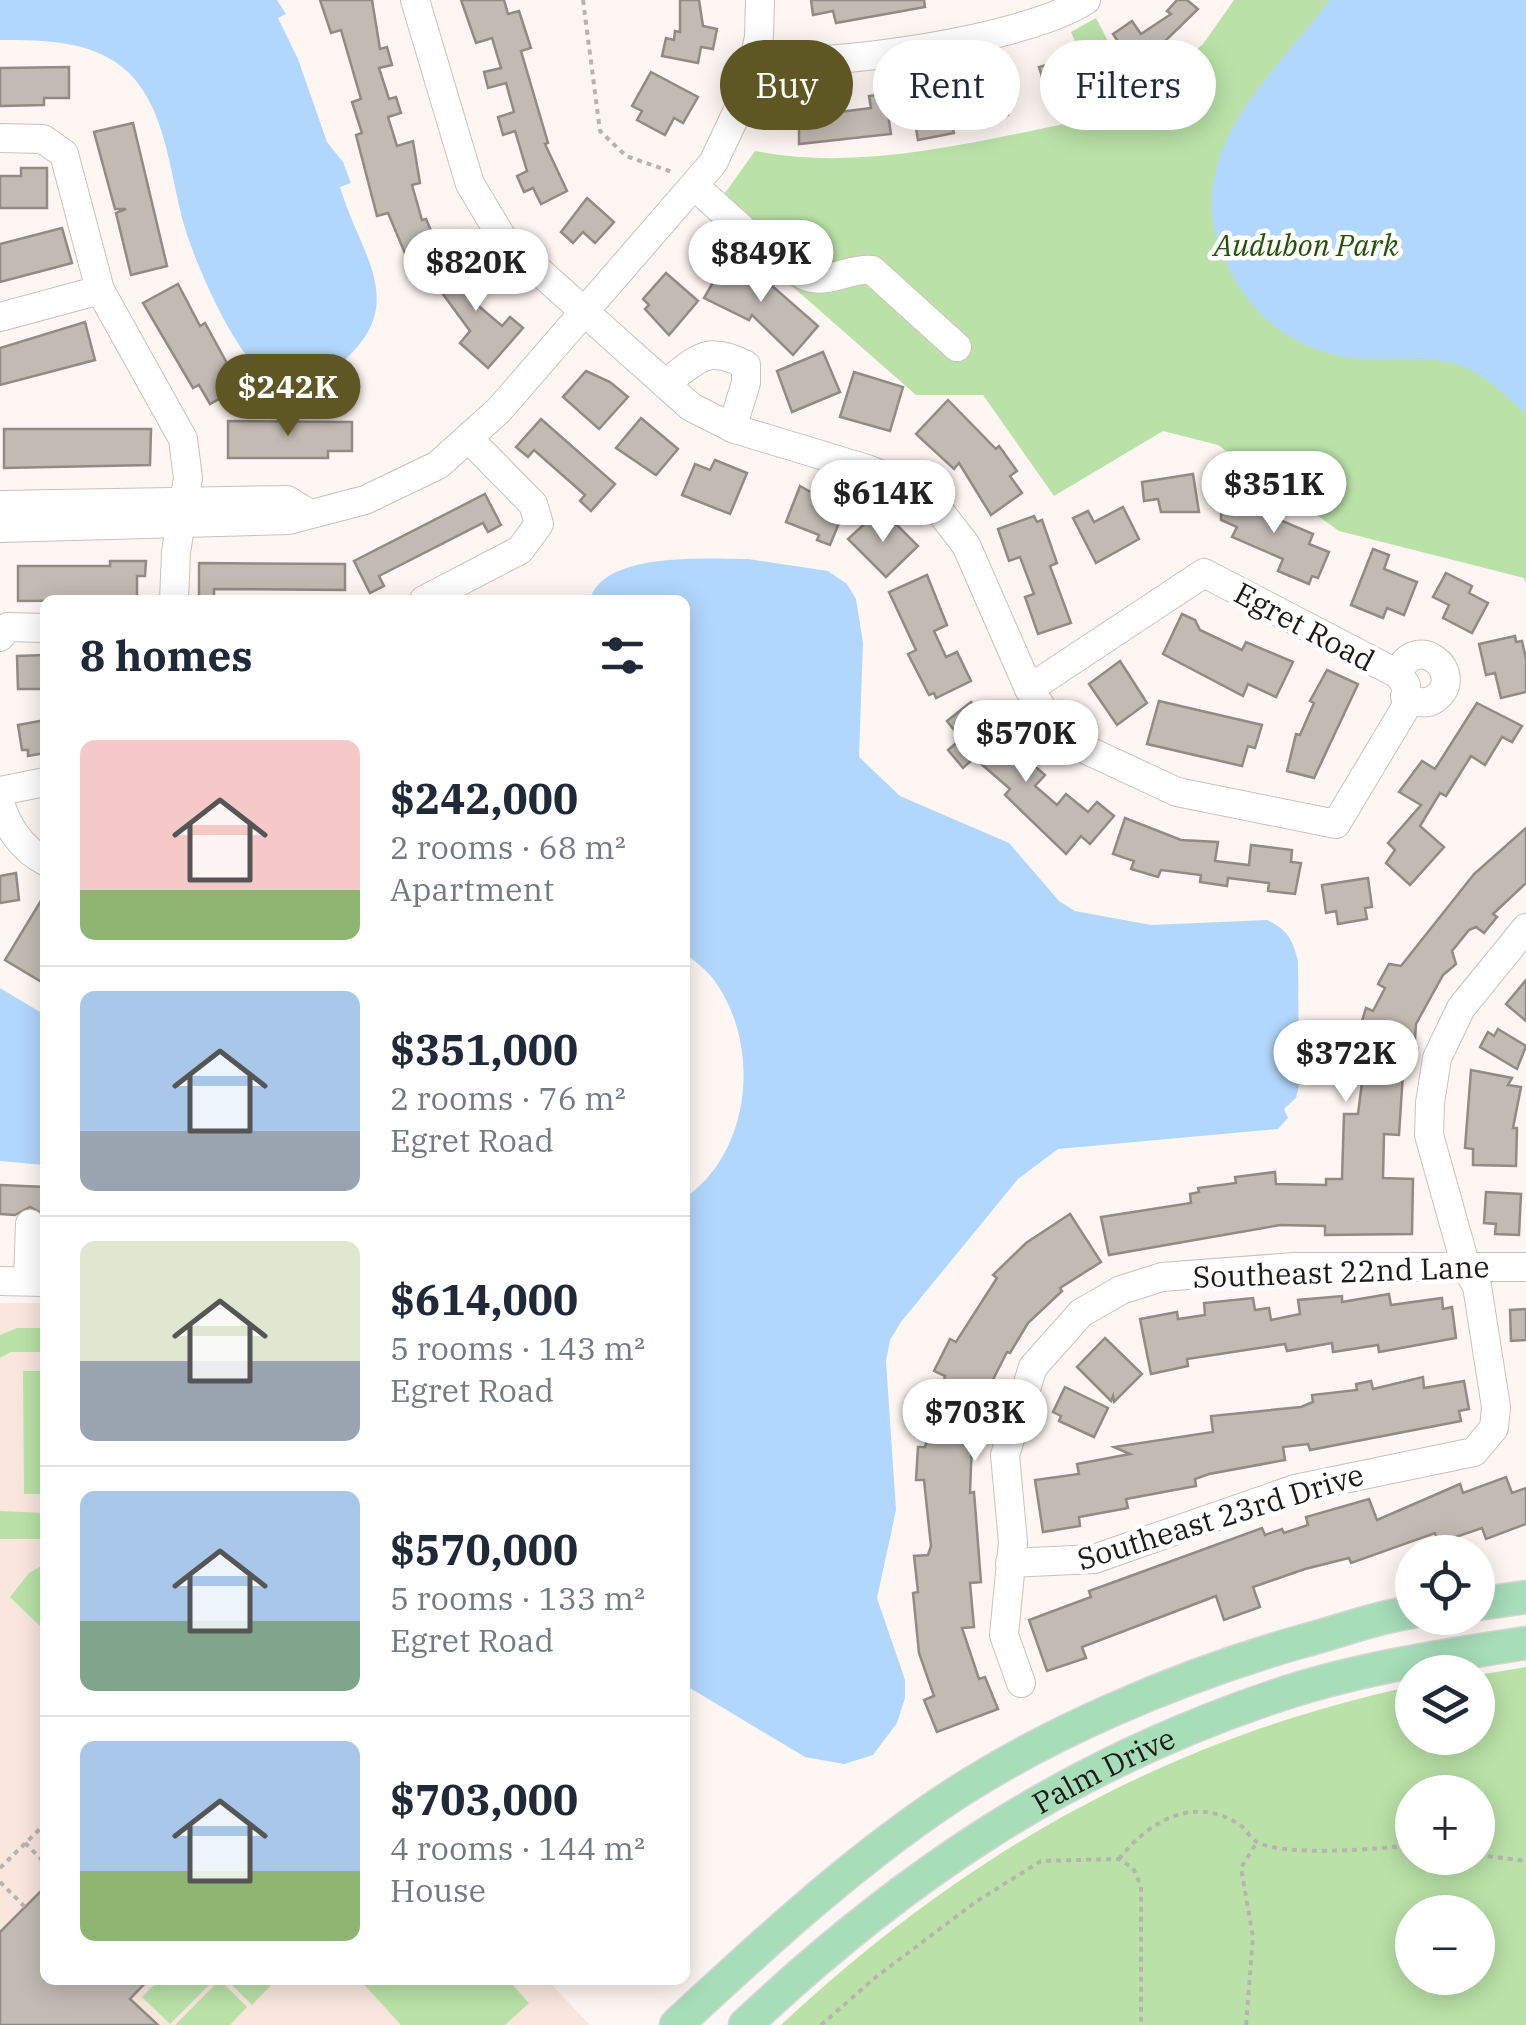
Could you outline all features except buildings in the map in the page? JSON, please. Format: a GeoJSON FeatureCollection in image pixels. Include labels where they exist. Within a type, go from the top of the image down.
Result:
{"type":"FeatureCollection","features":[{"type":"Feature","properties":{"kind":"main road"},"geometry":{"type":"LineString","coordinates":[[1495,1602],[1526,1598]]}},
{"type":"Feature","properties":{"kind":"main road","name":"Palm Drive"},"geometry":{"type":"LineString","coordinates":[[676,2025],[775,1933],[932,1809],[1041,1746],[1168,1687],[1249,1656],[1395,1617]]}},
{"type":"Feature","properties":{"kind":"main road","name":"Palm Drive"},"geometry":{"type":"LineString","coordinates":[[745,2025],[810,1964],[946,1856],[1060,1788],[1270,1698],[1443,1656],[1526,1643]]}},
{"type":"Feature","properties":{"kind":"street","name":"Egret Road"},"geometry":{"type":"LineString","coordinates":[[415,0],[470,184],[502,239],[691,407],[732,428],[868,468],[924,492],[966,545],[1030,689],[1064,739],[1177,792],[1336,824],[1406,706],[1402,685],[1204,573],[1030,689]]}},
{"type":"Feature","properties":{"kind":"street"},"geometry":{"type":"LineString","coordinates":[[756,40],[760,0]]}},
{"type":"Feature","properties":{"kind":"street"},"geometry":{"type":"LineString","coordinates":[[853,57],[1038,23],[1086,0]]}},
{"type":"Feature","properties":{"kind":"street"},"geometry":{"type":"LineString","coordinates":[[0,504],[289,520],[365,500],[410,482],[470,440],[691,185],[731,130]]}},
{"type":"Feature","properties":{"kind":"street"},"geometry":{"type":"LineString","coordinates":[[0,138],[44,139],[64,154],[100,290],[183,439],[188,466],[174,595]]}},
{"type":"Feature","properties":{"kind":"street"},"geometry":{"type":"LineString","coordinates":[[691,185],[801,275],[828,279],[859,269],[872,270],[957,347]]}},
{"type":"Feature","properties":{"kind":"street"},"geometry":{"type":"LineString","coordinates":[[0,317],[100,290]]}},
{"type":"Feature","properties":{"kind":"street"},"geometry":{"type":"LineString","coordinates":[[665,384],[704,355],[721,352],[746,365],[746,383],[732,428]]}},
{"type":"Feature","properties":{"kind":"street"},"geometry":{"type":"LineString","coordinates":[[444,595],[471,588],[520,550],[539,524],[533,504],[470,440]]}},
{"type":"Feature","properties":{"kind":"street"},"geometry":{"type":"LineString","coordinates":[[0,528],[181,514]]}},
{"type":"Feature","properties":{"kind":"street"},"geometry":{"type":"LineString","coordinates":[[0,638],[8,628],[40,628]]}},
{"type":"Feature","properties":{"kind":"street"},"geometry":{"type":"LineString","coordinates":[[0,791],[40,783]]}},
{"type":"Feature","properties":{"kind":"street"},"geometry":{"type":"LineString","coordinates":[[0,802],[8,837],[40,859]]}},
{"type":"Feature","properties":{"kind":"street"},"geometry":{"type":"LineString","coordinates":[[1466,1268],[1430,1136],[1437,1058],[1461,1008],[1526,928]]}},
{"type":"Feature","properties":{"kind":"street"},"geometry":{"type":"LineString","coordinates":[[24,1281],[30,1224]]}},
{"type":"Feature","properties":{"kind":"street","name":"Southeast 22nd Lane"},"geometry":{"type":"LineString","coordinates":[[1021,1683],[1004,1635],[1013,1542],[1005,1455],[1019,1401],[1033,1367],[1081,1313],[1121,1290],[1162,1277],[1294,1266],[1526,1267]]}},
{"type":"Feature","properties":{"kind":"street","name":"Southeast 23rd Drive"},"geometry":{"type":"LineString","coordinates":[[1010,1563],[1061,1564],[1094,1559],[1295,1489],[1474,1452],[1486,1443],[1494,1428],[1496,1407],[1477,1286],[1466,1268]]}},
{"type":"Feature","properties":{"kind":"path"},"geometry":{"type":"LineString","coordinates":[[583,0],[600,131],[626,156],[670,171],[691,185]]}},
{"type":"Feature","properties":{"kind":"path"},"geometry":{"type":"LineString","coordinates":[[1119,1859],[1141,1832],[1171,1815],[1208,1812],[1240,1825],[1257,1842],[1352,1852],[1395,1847]]}},
{"type":"Feature","properties":{"kind":"path"},"geometry":{"type":"LineString","coordinates":[[0,1868],[40,1828]]}},
{"type":"Feature","properties":{"kind":"path"},"geometry":{"type":"LineString","coordinates":[[25,1842],[40,1857]]}},
{"type":"Feature","properties":{"kind":"path"},"geometry":{"type":"LineString","coordinates":[[1246,2025],[1254,1937],[1241,1868],[1257,1842]]}},
{"type":"Feature","properties":{"kind":"path"},"geometry":{"type":"LineString","coordinates":[[1495,1857],[1526,1861]]}},
{"type":"Feature","properties":{"kind":"path"},"geometry":{"type":"LineString","coordinates":[[821,2025],[948,1922],[1040,1862],[1119,1859],[1133,1868],[1141,1886],[1141,2025]]}},
{"type":"Feature","properties":{"kind":"path"},"geometry":{"type":"LineString","coordinates":[[0,1882],[25,1907]]}},
{"type":"Feature","properties":{"kind":"shaded area"},"geometry":{"type":"Polygon","coordinates":[[[0,1303],[40,1303],[40,1985],[552,1985],[590,2025],[0,2025],[0,1303]]]}},
{"type":"Feature","properties":{"kind":"green space","name":"Audubon Park"},"geometry":{"type":"Polygon","coordinates":[[[1234,0],[1526,0],[1526,584],[1524,578],[1339,531],[1218,445],[1163,431],[1054,496],[983,395],[916,395],[710,214],[755,151],[842,158],[931,150],[1040,129],[1216,130],[1216,40],[1206,40],[1234,0]]]}},
{"type":"Feature","properties":{"kind":"green space","name":"Audubon Park"},"geometry":{"type":"Polygon","coordinates":[[[1096,18],[1107,40],[1074,40],[1071,32],[1096,18]]]}},
{"type":"Feature","properties":{"kind":"green space"},"geometry":{"type":"Polygon","coordinates":[[[17,1328],[40,1328],[40,1352],[11,1352],[0,1358],[0,1335],[17,1328]]]}},
{"type":"Feature","properties":{"kind":"green space"},"geometry":{"type":"Polygon","coordinates":[[[23,1371],[40,1371],[40,1494],[24,1494],[23,1371]]]}},
{"type":"Feature","properties":{"kind":"green space"},"geometry":{"type":"Polygon","coordinates":[[[0,1511],[40,1513],[40,1539],[0,1539],[0,1511]]]}},
{"type":"Feature","properties":{"kind":"green space"},"geometry":{"type":"Polygon","coordinates":[[[40,1567],[40,1626],[10,1597],[29,1573],[40,1567]]]}},
{"type":"Feature","properties":{"kind":"green space"},"geometry":{"type":"Polygon","coordinates":[[[1526,1667],[1526,2025],[781,2025],[923,1906],[1073,1811],[1152,1772],[1321,1709],[1395,1690],[1395,1755],[1495,1755],[1495,1672],[1526,1667]]]}},
{"type":"Feature","properties":{"kind":"green space"},"geometry":{"type":"Polygon","coordinates":[[[154,1985],[209,1985],[170,2024],[142,1997],[154,1985]]]}},
{"type":"Feature","properties":{"kind":"green space"},"geometry":{"type":"Polygon","coordinates":[[[215,1985],[225,1985],[247,2007],[230,2025],[175,2025],[215,1985]]]}},
{"type":"Feature","properties":{"kind":"green space"},"geometry":{"type":"Polygon","coordinates":[[[232,1985],[271,1985],[252,2005],[232,1985]]]}},
{"type":"Feature","properties":{"kind":"green space"},"geometry":{"type":"Polygon","coordinates":[[[365,1985],[513,1985],[529,2003],[505,2025],[401,2025],[365,1985]]]}},
{"type":"Feature","properties":{"kind":"water"},"geometry":{"type":"Polygon","coordinates":[[[0,0],[277,0],[286,14],[278,18],[298,59],[327,142],[343,162],[351,183],[340,187],[374,278],[377,299],[373,320],[362,341],[341,363],[315,384],[296,390],[279,386],[262,374],[231,332],[196,260],[161,131],[143,90],[115,62],[85,48],[0,40],[0,0]]]}},
{"type":"Feature","properties":{"kind":"water"},"geometry":{"type":"Polygon","coordinates":[[[1330,0],[1526,0],[1526,413],[1486,380],[1459,365],[1428,359],[1347,357],[1302,343],[1265,318],[1237,283],[1218,241],[1212,202],[1217,165],[1231,130],[1252,97],[1330,0]]]}},
{"type":"Feature","properties":{"kind":"water"},"geometry":{"type":"Polygon","coordinates":[[[683,559],[748,559],[828,571],[847,584],[856,599],[863,643],[859,757],[900,796],[1009,843],[1059,901],[1075,911],[1151,925],[1267,920],[1288,936],[1298,961],[1299,1085],[1296,1098],[1284,1109],[1288,1118],[1278,1129],[1058,1149],[1018,1179],[890,1340],[886,1361],[896,1510],[877,1598],[905,1680],[905,1698],[897,1723],[873,1755],[844,1764],[805,1757],[690,1688],[690,1193],[724,1154],[736,1126],[743,1066],[739,1035],[729,1006],[711,976],[690,957],[690,595],[593,595],[599,584],[614,573],[635,565],[683,559]]]}},
{"type":"Feature","properties":{"kind":"water"},"geometry":{"type":"Polygon","coordinates":[[[0,988],[40,1012],[40,1165],[0,1161],[0,988]]]}}]}
